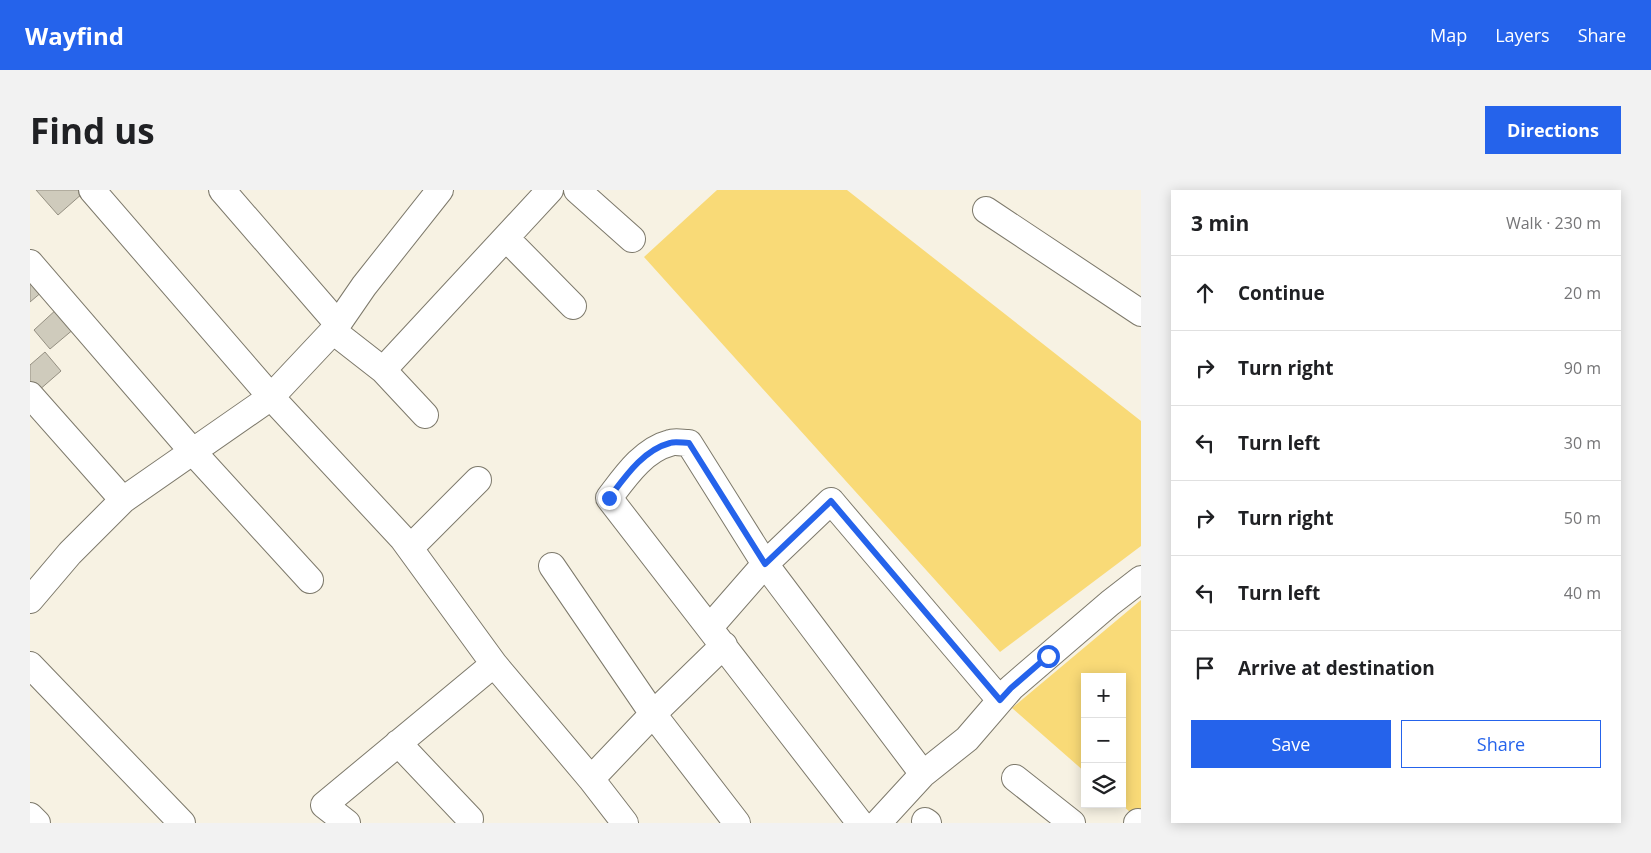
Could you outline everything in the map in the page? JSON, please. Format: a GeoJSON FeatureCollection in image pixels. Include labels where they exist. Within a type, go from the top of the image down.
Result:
{"type":"FeatureCollection","features":[{"type":"Feature","properties":{"kind":"street"},"geometry":{"type":"LineString","coordinates":[[92,190],[271,397],[403,539],[494,664],[591,779],[625,823]]}},
{"type":"Feature","properties":{"kind":"street"},"geometry":{"type":"LineString","coordinates":[[222,190],[336,328],[383,370],[425,415]]}},
{"type":"Feature","properties":{"kind":"street"},"geometry":{"type":"LineString","coordinates":[[30,600],[70,553],[123,500],[271,397],[336,328],[364,286],[440,190]]}},
{"type":"Feature","properties":{"kind":"street"},"geometry":{"type":"LineString","coordinates":[[383,370],[550,190]]}},
{"type":"Feature","properties":{"kind":"street"},"geometry":{"type":"LineString","coordinates":[[577,190],[632,239]]}},
{"type":"Feature","properties":{"kind":"street"},"geometry":{"type":"LineString","coordinates":[[986,210],[1141,313]]}},
{"type":"Feature","properties":{"kind":"street"},"geometry":{"type":"LineString","coordinates":[[506,238],[573,306]]}},
{"type":"Feature","properties":{"kind":"street"},"geometry":{"type":"LineString","coordinates":[[30,263],[193,452],[310,580]]}},
{"type":"Feature","properties":{"kind":"street"},"geometry":{"type":"LineString","coordinates":[[30,395],[123,500]]}},
{"type":"Feature","properties":{"kind":"street"},"geometry":{"type":"LineString","coordinates":[[860,823],[609,498],[632,468],[654,450],[670,442],[689,443],[765,564],[923,774]]}},
{"type":"Feature","properties":{"kind":"street"},"geometry":{"type":"LineString","coordinates":[[410,548],[478,480]]}},
{"type":"Feature","properties":{"kind":"street"},"geometry":{"type":"LineString","coordinates":[[591,779],[653,714],[717,636],[765,564],[831,501],[1000,700]]}},
{"type":"Feature","properties":{"kind":"street"},"geometry":{"type":"LineString","coordinates":[[552,566],[653,714],[736,823]]}},
{"type":"Feature","properties":{"kind":"street"},"geometry":{"type":"LineString","coordinates":[[878,823],[923,774],[967,739],[1000,700],[1024,676],[1141,578]]}},
{"type":"Feature","properties":{"kind":"street"},"geometry":{"type":"LineString","coordinates":[[347,823],[324,805],[494,664]]}},
{"type":"Feature","properties":{"kind":"street"},"geometry":{"type":"LineString","coordinates":[[30,665],[182,823]]}},
{"type":"Feature","properties":{"kind":"street"},"geometry":{"type":"LineString","coordinates":[[398,743],[470,819]]}},
{"type":"Feature","properties":{"kind":"street"},"geometry":{"type":"LineString","coordinates":[[1015,778],[1072,823]]}},
{"type":"Feature","properties":{"kind":"street"},"geometry":{"type":"LineString","coordinates":[[30,816],[36,823]]}},
{"type":"Feature","properties":{"kind":"shaded area"},"geometry":{"type":"Polygon","coordinates":[[[717,190],[847,190],[1141,421],[1141,546],[1000,652],[644,257],[717,190]]]}},
{"type":"Feature","properties":{"kind":"shaded area"},"geometry":{"type":"Polygon","coordinates":[[[1141,600],[1141,822],[1125,808],[1126,673],[1081,673],[1081,768],[1012,708],[1141,600]]]}},
{"type":"Feature","properties":{"kind":"building"},"geometry":{"type":"Polygon","coordinates":[[[36,190],[80,190],[83,193],[58,215],[36,190]]]}},
{"type":"Feature","properties":{"kind":"building"},"geometry":{"type":"Polygon","coordinates":[[[30,276],[43,291],[30,302],[30,276]]]}},
{"type":"Feature","properties":{"kind":"building"},"geometry":{"type":"Polygon","coordinates":[[[58,308],[75,328],[50,349],[34,330],[58,308]]]}},
{"type":"Feature","properties":{"kind":"building"},"geometry":{"type":"Polygon","coordinates":[[[45,352],[61,371],[38,391],[30,381],[30,365],[45,352]]]}},
{"type":"Feature","properties":{"kind":"route"},"geometry":{"type":"LineString","coordinates":[[609,498],[632,468],[654,450],[670,442],[689,443],[765,564],[831,501],[1000,700],[1048,656]]}}]}
